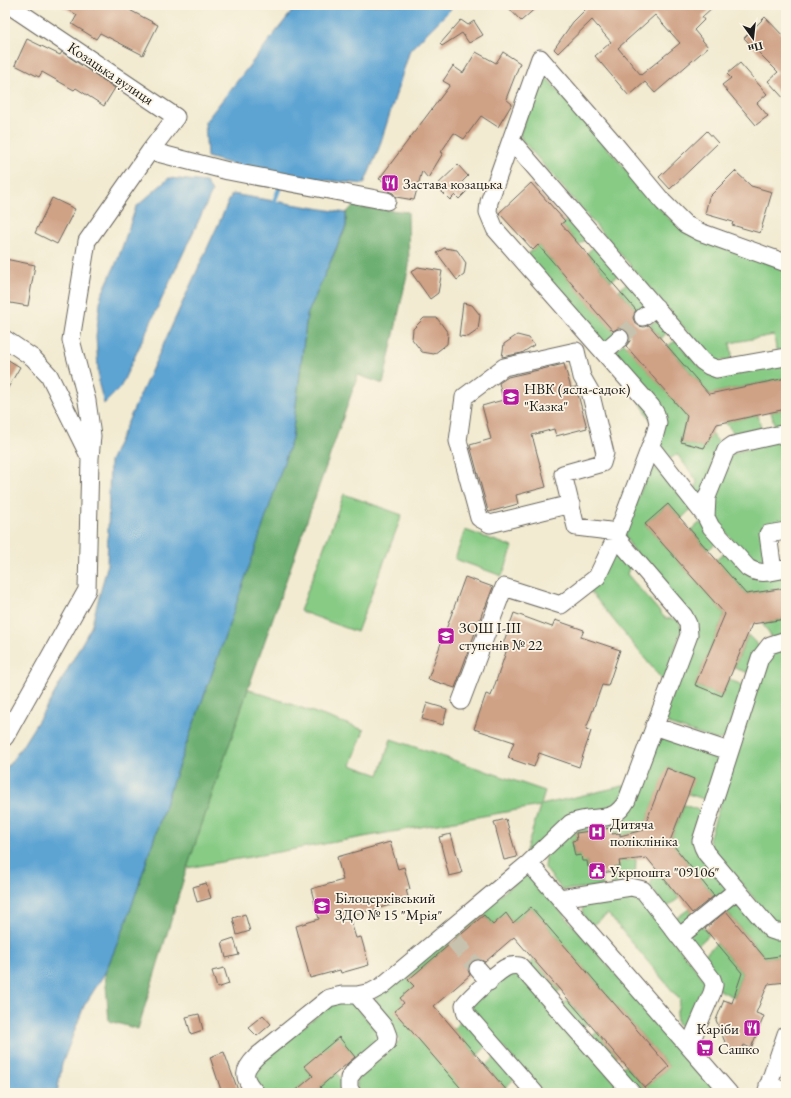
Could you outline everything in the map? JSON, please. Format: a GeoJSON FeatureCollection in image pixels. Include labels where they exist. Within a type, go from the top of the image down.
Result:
{"type":"FeatureCollection","features":[{"type":"Feature","properties":{"kind":"street","name":"Козацька вулиця"},"geometry":{"type":"LineString","coordinates":[[9,5],[176,117],[150,151]]}},
{"type":"Feature","properties":{"kind":"street"},"geometry":{"type":"LineString","coordinates":[[461,701],[504,587],[562,605],[597,577],[617,534],[651,447],[658,424],[656,414],[651,406],[495,229],[490,220],[488,212],[489,202],[540,58],[663,202],[685,224],[700,232],[786,264]]}},
{"type":"Feature","properties":{"kind":"street"},"geometry":{"type":"LineString","coordinates":[[511,140],[650,312],[702,361],[717,369],[786,357]]}},
{"type":"Feature","properties":{"kind":"street"},"geometry":{"type":"LineString","coordinates":[[5,737],[87,590],[90,458],[92,436],[87,401],[71,340],[87,241],[150,151],[228,171],[387,201]]}},
{"type":"Feature","properties":{"kind":"street"},"geometry":{"type":"LineString","coordinates":[[604,352],[620,338]]}},
{"type":"Feature","properties":{"kind":"street"},"geometry":{"type":"LineString","coordinates":[[5,339],[33,358],[49,375],[90,458]]}},
{"type":"Feature","properties":{"kind":"street"},"geometry":{"type":"LineString","coordinates":[[256,1093],[247,1080],[245,1072],[246,1067],[257,1056],[329,998],[342,995],[358,995],[371,992],[382,986],[450,936],[572,823],[580,820],[608,817],[617,814],[628,800],[654,726],[689,635],[688,624],[684,616],[617,534],[576,526],[571,504],[563,474],[602,463],[605,453],[590,391],[582,377],[576,351],[504,368],[464,397],[458,441],[479,518],[490,524],[571,504]]}},
{"type":"Feature","properties":{"kind":"street"},"geometry":{"type":"LineString","coordinates":[[706,517],[707,497],[726,450],[733,445],[786,433]]}},
{"type":"Feature","properties":{"kind":"street"},"geometry":{"type":"LineString","coordinates":[[651,447],[706,517],[711,527],[748,568],[754,572],[762,573],[780,570],[768,534],[786,531]]}},
{"type":"Feature","properties":{"kind":"street"},"geometry":{"type":"LineString","coordinates":[[786,640],[770,645],[760,658],[701,841],[702,847],[706,853],[771,930],[786,932]]}},
{"type":"Feature","properties":{"kind":"street"},"geometry":{"type":"LineString","coordinates":[[654,726],[729,751]]}},
{"type":"Feature","properties":{"kind":"street"},"geometry":{"type":"LineString","coordinates":[[529,863],[689,1046],[725,1091]]}},
{"type":"Feature","properties":{"kind":"street"},"geometry":{"type":"LineString","coordinates":[[560,898],[631,887],[643,890],[712,978],[714,985],[712,993],[689,1046]]}},
{"type":"Feature","properties":{"kind":"street"},"geometry":{"type":"LineString","coordinates":[[679,937],[737,890]]}},
{"type":"Feature","properties":{"kind":"street"},"geometry":{"type":"LineString","coordinates":[[535,1093],[466,1014],[464,1005],[505,968],[513,965],[520,966],[632,1093]]}},
{"type":"Feature","properties":{"kind":"street"},"geometry":{"type":"LineString","coordinates":[[478,969],[489,982]]}},
{"type":"Feature","properties":{"kind":"street"},"geometry":{"type":"LineString","coordinates":[[352,1093],[349,1088],[349,1078],[355,1070],[387,1043],[388,1036],[385,1028],[358,995]]}},
{"type":"Feature","properties":{"kind":"street"},"geometry":{"type":"LineString","coordinates":[[786,1034],[783,1051],[767,1089],[786,1091]]}},
{"type":"Feature","properties":{"kind":"green space"},"geometry":{"type":"Polygon","coordinates":[[[545,76],[669,219],[786,268],[786,349],[781,351],[776,349],[774,335],[730,343],[732,354],[731,359],[714,362],[522,140],[520,134],[540,77],[545,76]]]}},
{"type":"Feature","properties":{"kind":"green space"},"geometry":{"type":"Polygon","coordinates":[[[353,206],[408,212],[409,266],[383,384],[358,375],[187,868],[138,1029],[109,1021],[105,973],[127,920],[174,778],[213,671],[292,438],[307,315],[346,227],[346,213],[353,206]]]}},
{"type":"Feature","properties":{"kind":"green space"},"geometry":{"type":"Polygon","coordinates":[[[571,216],[588,237],[579,245],[562,225],[571,216]]]}},
{"type":"Feature","properties":{"kind":"green space"},"geometry":{"type":"Polygon","coordinates":[[[538,245],[617,335],[605,346],[527,255],[538,245]]]}},
{"type":"Feature","properties":{"kind":"green space"},"geometry":{"type":"Polygon","coordinates":[[[596,245],[620,273],[611,281],[587,253],[596,245]]]}},
{"type":"Feature","properties":{"kind":"green space"},"geometry":{"type":"Polygon","coordinates":[[[628,282],[649,306],[640,315],[619,290],[628,282]]]}},
{"type":"Feature","properties":{"kind":"green space"},"geometry":{"type":"Polygon","coordinates":[[[662,320],[667,332],[661,339],[650,325],[655,321],[662,320]]]}},
{"type":"Feature","properties":{"kind":"green space"},"geometry":{"type":"Polygon","coordinates":[[[676,341],[702,369],[786,362],[786,378],[709,394],[668,346],[676,341]]]}},
{"type":"Feature","properties":{"kind":"green space"},"geometry":{"type":"Polygon","coordinates":[[[624,343],[687,416],[681,442],[704,448],[711,434],[718,441],[720,445],[702,497],[695,491],[697,481],[677,454],[670,459],[662,445],[660,436],[612,354],[624,343]]]}},
{"type":"Feature","properties":{"kind":"green space"},"geometry":{"type":"Polygon","coordinates":[[[786,409],[786,428],[776,430],[771,412],[786,409]]]}},
{"type":"Feature","properties":{"kind":"green space"},"geometry":{"type":"Polygon","coordinates":[[[758,415],[762,432],[737,437],[725,422],[758,415]]]}},
{"type":"Feature","properties":{"kind":"green space"},"geometry":{"type":"Polygon","coordinates":[[[786,438],[786,526],[763,530],[768,566],[755,566],[714,519],[711,511],[731,454],[786,438]]]}},
{"type":"Feature","properties":{"kind":"green space"},"geometry":{"type":"Polygon","coordinates":[[[656,468],[660,472],[691,509],[681,519],[668,504],[645,524],[725,614],[695,685],[722,696],[729,680],[741,684],[743,687],[726,737],[722,739],[716,740],[671,725],[664,716],[693,639],[625,537],[625,531],[649,470],[656,468]]]}},
{"type":"Feature","properties":{"kind":"green space"},"geometry":{"type":"Polygon","coordinates":[[[344,494],[402,515],[357,632],[300,611],[344,494]]]}},
{"type":"Feature","properties":{"kind":"green space"},"geometry":{"type":"Polygon","coordinates":[[[701,522],[717,542],[708,550],[691,530],[701,522]]]}},
{"type":"Feature","properties":{"kind":"green space"},"geometry":{"type":"Polygon","coordinates":[[[465,530],[513,547],[502,576],[455,559],[465,530]]]}},
{"type":"Feature","properties":{"kind":"green space"},"geometry":{"type":"Polygon","coordinates":[[[617,548],[631,563],[627,574],[665,618],[678,620],[682,628],[664,682],[589,590],[617,548]]]}},
{"type":"Feature","properties":{"kind":"green space"},"geometry":{"type":"Polygon","coordinates":[[[727,551],[741,568],[786,572],[786,588],[746,594],[716,560],[727,551]]]}},
{"type":"Feature","properties":{"kind":"green space"},"geometry":{"type":"Polygon","coordinates":[[[786,619],[786,635],[772,638],[762,623],[786,619]]]}},
{"type":"Feature","properties":{"kind":"green space"},"geometry":{"type":"Polygon","coordinates":[[[748,635],[761,648],[749,673],[734,668],[748,635]]]}},
{"type":"Feature","properties":{"kind":"green space"},"geometry":{"type":"Polygon","coordinates":[[[786,647],[786,927],[775,924],[711,846],[709,839],[765,662],[774,651],[786,647]]]}},
{"type":"Feature","properties":{"kind":"green space"},"geometry":{"type":"Polygon","coordinates":[[[248,689],[364,730],[351,765],[379,775],[391,739],[545,791],[541,805],[627,785],[620,803],[524,857],[540,806],[187,868],[248,689]]]}},
{"type":"Feature","properties":{"kind":"green space"},"geometry":{"type":"Polygon","coordinates":[[[659,736],[719,754],[720,759],[707,800],[688,794],[693,779],[668,768],[643,830],[620,836],[620,833],[612,834],[611,828],[600,829],[600,826],[659,736]]]}},
{"type":"Feature","properties":{"kind":"green space"},"geometry":{"type":"Polygon","coordinates":[[[684,805],[704,812],[698,832],[730,889],[717,900],[670,841],[684,805]]]}},
{"type":"Feature","properties":{"kind":"green space"},"geometry":{"type":"Polygon","coordinates":[[[591,826],[594,830],[576,833],[577,840],[572,841],[575,856],[581,855],[587,861],[588,867],[593,866],[594,874],[601,873],[603,886],[562,890],[545,868],[546,856],[575,830],[591,826]]]}},
{"type":"Feature","properties":{"kind":"green space"},"geometry":{"type":"Polygon","coordinates":[[[636,859],[635,881],[612,885],[610,872],[615,871],[614,867],[619,861],[636,859]]]}},
{"type":"Feature","properties":{"kind":"green space"},"geometry":{"type":"Polygon","coordinates":[[[656,870],[679,898],[666,908],[650,886],[656,870]]]}},
{"type":"Feature","properties":{"kind":"green space"},"geometry":{"type":"Polygon","coordinates":[[[525,875],[529,875],[714,1087],[713,1091],[710,1093],[638,1093],[618,1070],[625,1065],[645,1088],[669,1067],[531,907],[513,923],[505,914],[493,925],[484,915],[457,938],[453,933],[525,875]]]}},
{"type":"Feature","properties":{"kind":"green space"},"geometry":{"type":"Polygon","coordinates":[[[635,894],[708,984],[689,1027],[680,1027],[676,1018],[680,1000],[608,914],[591,926],[583,914],[582,908],[585,901],[635,894]]]}},
{"type":"Feature","properties":{"kind":"green space"},"geometry":{"type":"Polygon","coordinates":[[[737,896],[786,937],[786,955],[765,958],[723,907],[737,896]]]}},
{"type":"Feature","properties":{"kind":"green space"},"geometry":{"type":"Polygon","coordinates":[[[689,909],[695,917],[681,927],[675,919],[689,909]]]}},
{"type":"Feature","properties":{"kind":"green space"},"geometry":{"type":"Polygon","coordinates":[[[701,925],[709,935],[696,947],[687,937],[701,925]]]}},
{"type":"Feature","properties":{"kind":"green space"},"geometry":{"type":"Polygon","coordinates":[[[446,939],[450,944],[408,980],[414,986],[400,999],[465,1093],[359,1093],[357,1089],[357,1079],[400,1040],[387,1026],[380,1015],[377,1009],[376,997],[446,939]]]}},
{"type":"Feature","properties":{"kind":"green space"},"geometry":{"type":"Polygon","coordinates":[[[717,943],[742,973],[734,997],[719,990],[702,957],[717,943]]]}},
{"type":"Feature","properties":{"kind":"green space"},"geometry":{"type":"Polygon","coordinates":[[[534,960],[560,990],[553,996],[527,966],[534,960]]]}},
{"type":"Feature","properties":{"kind":"green space"},"geometry":{"type":"Polygon","coordinates":[[[514,970],[625,1093],[543,1093],[473,1013],[472,1004],[514,970]]]}},
{"type":"Feature","properties":{"kind":"green space"},"geometry":{"type":"Polygon","coordinates":[[[568,1000],[588,1023],[581,1028],[561,1005],[568,1000]]]}},
{"type":"Feature","properties":{"kind":"green space"},"geometry":{"type":"Polygon","coordinates":[[[335,1002],[353,1002],[380,1035],[380,1041],[351,1069],[346,1064],[355,1057],[339,1038],[305,1067],[313,1076],[295,1091],[297,1093],[262,1093],[253,1081],[255,1065],[335,1002]]]}},
{"type":"Feature","properties":{"kind":"green space"},"geometry":{"type":"Polygon","coordinates":[[[464,1019],[487,1046],[477,1056],[453,1029],[464,1019]]]}},
{"type":"Feature","properties":{"kind":"green space"},"geometry":{"type":"Polygon","coordinates":[[[597,1032],[617,1056],[611,1062],[590,1038],[597,1032]]]}},
{"type":"Feature","properties":{"kind":"green space"},"geometry":{"type":"Polygon","coordinates":[[[495,1057],[514,1079],[505,1088],[486,1066],[495,1057]]]}},
{"type":"Feature","properties":{"kind":"green space"},"geometry":{"type":"Polygon","coordinates":[[[336,1073],[344,1081],[346,1093],[325,1093],[320,1087],[336,1073]]]}},
{"type":"Feature","properties":{"kind":"water"},"geometry":{"type":"Polygon","coordinates":[[[297,5],[455,5],[410,50],[378,151],[364,184],[265,171],[226,163],[207,157],[205,122],[297,5]]]}},
{"type":"Feature","properties":{"kind":"water"},"geometry":{"type":"Polygon","coordinates":[[[169,178],[206,182],[212,192],[120,388],[104,404],[99,385],[96,336],[101,296],[118,259],[136,207],[169,178]]]}},
{"type":"Feature","properties":{"kind":"water"},"geometry":{"type":"Polygon","coordinates":[[[232,194],[346,213],[346,226],[307,315],[292,438],[213,671],[174,778],[127,920],[105,973],[84,1006],[62,1064],[57,1093],[5,1093],[5,770],[21,748],[49,703],[91,627],[107,567],[110,461],[232,194]]]}},
{"type":"Feature","properties":{"kind":"building"},"geometry":{"type":"Polygon","coordinates":[[[60,5],[120,5],[158,25],[143,55],[100,33],[96,39],[72,24],[77,15],[60,5]]]}},
{"type":"Feature","properties":{"kind":"building"},"geometry":{"type":"Polygon","coordinates":[[[506,5],[539,5],[521,21],[506,5]]]}},
{"type":"Feature","properties":{"kind":"building"},"geometry":{"type":"Polygon","coordinates":[[[590,5],[715,5],[702,17],[704,20],[694,30],[708,47],[655,93],[645,82],[629,96],[595,56],[611,42],[592,20],[558,53],[554,49],[573,22],[590,5]],[[655,15],[618,48],[641,75],[680,43],[655,15]]]}},
{"type":"Feature","properties":{"kind":"building"},"geometry":{"type":"Polygon","coordinates":[[[765,17],[786,39],[786,101],[768,81],[778,72],[744,38],[765,17]]]}},
{"type":"Feature","properties":{"kind":"building"},"geometry":{"type":"Polygon","coordinates":[[[461,20],[468,25],[474,21],[483,35],[469,43],[462,33],[442,46],[440,44],[461,20]]]}},
{"type":"Feature","properties":{"kind":"building"},"geometry":{"type":"Polygon","coordinates":[[[27,39],[60,55],[62,52],[115,88],[104,106],[76,88],[74,90],[42,72],[39,77],[15,65],[27,39]]]}},
{"type":"Feature","properties":{"kind":"building"},"geometry":{"type":"Polygon","coordinates":[[[476,52],[496,63],[503,52],[520,63],[506,99],[512,104],[498,127],[481,116],[464,139],[454,133],[441,152],[443,153],[428,178],[422,171],[414,200],[396,197],[393,193],[388,191],[391,184],[379,179],[450,85],[443,81],[453,66],[463,73],[476,52]]]}},
{"type":"Feature","properties":{"kind":"building"},"geometry":{"type":"Polygon","coordinates":[[[740,63],[767,94],[757,103],[768,116],[756,125],[722,85],[731,78],[727,74],[740,63]]]}},
{"type":"Feature","properties":{"kind":"building"},"geometry":{"type":"Polygon","coordinates":[[[707,131],[718,143],[670,189],[659,177],[707,131]]]}},
{"type":"Feature","properties":{"kind":"building"},"geometry":{"type":"Polygon","coordinates":[[[458,165],[468,176],[461,183],[468,190],[459,199],[455,195],[450,200],[436,186],[458,165]]]}},
{"type":"Feature","properties":{"kind":"building"},"geometry":{"type":"Polygon","coordinates":[[[735,171],[751,186],[772,192],[760,233],[732,225],[733,222],[705,214],[709,197],[735,171]]]}},
{"type":"Feature","properties":{"kind":"building"},"geometry":{"type":"Polygon","coordinates":[[[531,183],[565,221],[561,224],[636,310],[633,318],[635,323],[644,327],[649,325],[709,394],[786,378],[786,409],[717,424],[704,448],[681,442],[687,416],[626,346],[630,341],[628,332],[624,329],[618,328],[613,331],[538,245],[533,250],[499,213],[531,183]]]}},
{"type":"Feature","properties":{"kind":"building"},"geometry":{"type":"Polygon","coordinates":[[[52,198],[75,209],[57,244],[35,233],[52,198]]]}},
{"type":"Feature","properties":{"kind":"building"},"geometry":{"type":"Polygon","coordinates":[[[444,248],[457,250],[466,263],[464,275],[457,280],[437,253],[444,248]]]}},
{"type":"Feature","properties":{"kind":"building"},"geometry":{"type":"Polygon","coordinates":[[[5,259],[35,265],[28,306],[5,302],[5,259]]]}},
{"type":"Feature","properties":{"kind":"building"},"geometry":{"type":"Polygon","coordinates":[[[418,267],[442,271],[438,293],[430,299],[411,272],[418,267]]]}},
{"type":"Feature","properties":{"kind":"building"},"geometry":{"type":"Polygon","coordinates":[[[463,303],[472,305],[480,315],[478,330],[468,337],[459,336],[463,303]]]}},
{"type":"Feature","properties":{"kind":"building"},"geometry":{"type":"Polygon","coordinates":[[[424,318],[437,318],[448,333],[447,344],[434,354],[422,352],[412,339],[413,329],[424,318]]]}},
{"type":"Feature","properties":{"kind":"building"},"geometry":{"type":"Polygon","coordinates":[[[517,335],[529,338],[534,345],[522,353],[502,357],[504,344],[517,335]]]}},
{"type":"Feature","properties":{"kind":"building"},"geometry":{"type":"Polygon","coordinates":[[[5,358],[20,367],[5,393],[5,358]]]}},
{"type":"Feature","properties":{"kind":"building"},"geometry":{"type":"Polygon","coordinates":[[[564,364],[571,388],[576,387],[587,428],[556,436],[554,429],[532,435],[546,487],[516,495],[518,504],[489,512],[470,445],[491,439],[482,406],[503,400],[499,383],[508,377],[564,364]]]}},
{"type":"Feature","properties":{"kind":"building"},"geometry":{"type":"Polygon","coordinates":[[[668,504],[746,594],[786,588],[786,619],[752,624],[722,696],[695,685],[725,614],[645,524],[668,504]]]}},
{"type":"Feature","properties":{"kind":"building"},"geometry":{"type":"Polygon","coordinates":[[[465,577],[493,587],[455,688],[428,679],[465,577]]]}},
{"type":"Feature","properties":{"kind":"building"},"geometry":{"type":"Polygon","coordinates":[[[514,613],[552,627],[555,620],[584,630],[581,637],[620,650],[608,686],[602,685],[586,729],[591,731],[579,767],[539,753],[534,767],[508,758],[514,742],[474,729],[486,694],[491,696],[507,649],[502,647],[514,613]]]}},
{"type":"Feature","properties":{"kind":"building"},"geometry":{"type":"Polygon","coordinates":[[[427,703],[447,709],[443,725],[422,719],[427,703]]]}},
{"type":"Feature","properties":{"kind":"building"},"geometry":{"type":"Polygon","coordinates":[[[667,768],[694,779],[670,841],[714,896],[692,913],[647,858],[619,861],[620,866],[614,867],[615,871],[594,874],[593,866],[588,867],[587,861],[582,861],[581,855],[575,856],[572,841],[577,840],[576,833],[611,828],[612,834],[620,833],[620,836],[643,830],[667,768]]]}},
{"type":"Feature","properties":{"kind":"building"},"geometry":{"type":"Polygon","coordinates":[[[506,819],[517,857],[504,860],[494,822],[506,819]]]}},
{"type":"Feature","properties":{"kind":"building"},"geometry":{"type":"Polygon","coordinates":[[[451,834],[462,873],[449,876],[439,837],[451,834]]]}},
{"type":"Feature","properties":{"kind":"building"},"geometry":{"type":"Polygon","coordinates":[[[390,842],[398,869],[404,867],[410,889],[406,890],[409,900],[349,916],[356,938],[361,937],[369,965],[341,973],[340,970],[310,978],[296,926],[319,919],[311,889],[343,880],[337,857],[390,842]]]}},
{"type":"Feature","properties":{"kind":"building"},"geometry":{"type":"Polygon","coordinates":[[[206,883],[211,898],[197,902],[193,887],[206,883]]]}},
{"type":"Feature","properties":{"kind":"building"},"geometry":{"type":"Polygon","coordinates":[[[531,907],[669,1067],[645,1088],[514,937],[485,962],[477,959],[472,961],[468,970],[470,975],[434,1006],[509,1093],[465,1093],[394,1011],[404,1003],[400,998],[414,986],[408,980],[484,915],[493,925],[506,913],[513,923],[531,907]]]}},
{"type":"Feature","properties":{"kind":"building"},"geometry":{"type":"Polygon","coordinates":[[[726,911],[765,958],[786,955],[786,982],[768,984],[756,1013],[764,1016],[751,1048],[744,1045],[741,1052],[727,1047],[716,1020],[724,1000],[732,1003],[742,973],[705,929],[726,911]]]}},
{"type":"Feature","properties":{"kind":"building"},"geometry":{"type":"Polygon","coordinates":[[[245,914],[250,931],[237,935],[233,918],[245,914]]]}},
{"type":"Feature","properties":{"kind":"building"},"geometry":{"type":"Polygon","coordinates":[[[234,938],[239,955],[226,958],[222,942],[234,938]]]}},
{"type":"Feature","properties":{"kind":"building"},"geometry":{"type":"Polygon","coordinates":[[[224,968],[229,984],[217,988],[212,971],[224,968]]]}},
{"type":"Feature","properties":{"kind":"building"},"geometry":{"type":"Polygon","coordinates":[[[199,1014],[203,1030],[191,1034],[186,1017],[199,1014]]]}},
{"type":"Feature","properties":{"kind":"building"},"geometry":{"type":"Polygon","coordinates":[[[263,1015],[271,1024],[257,1036],[248,1027],[263,1015]]]}},
{"type":"Feature","properties":{"kind":"building"},"geometry":{"type":"Polygon","coordinates":[[[339,1037],[355,1057],[320,1087],[325,1093],[293,1093],[313,1076],[304,1066],[339,1037]]]}},
{"type":"Feature","properties":{"kind":"building"},"geometry":{"type":"Polygon","coordinates":[[[224,1052],[239,1093],[222,1093],[210,1057],[224,1052]]]}},
{"type":"Feature","properties":{"kind":"waterway"},"geometry":{"type":"LineString","coordinates":[[272,207],[281,184]]}},
{"type":"Feature","properties":{"kind":"tunnel"},"geometry":{"type":"LineString","coordinates":[[620,338],[643,317]]}},
{"type":"Feature","properties":{"kind":"tunnel"},"geometry":{"type":"LineString","coordinates":[[454,940],[478,969]]}},
{"type":"Feature","properties":{"kind":"place","name":"Застава козацька"},"geometry":{"type":"Point","coordinates":[390,183]}},
{"type":"Feature","properties":{"kind":"place","name":"НВК (ясла-садок) \"Казка\""},"geometry":{"type":"Point","coordinates":[511,397]}},
{"type":"Feature","properties":{"kind":"place","name":"ЗОШ І-ІІІ ступенів № 22"},"geometry":{"type":"Point","coordinates":[446,636]}},
{"type":"Feature","properties":{"kind":"place","name":"Дитяча поліклініка"},"geometry":{"type":"Point","coordinates":[597,832]}},
{"type":"Feature","properties":{"kind":"place","name":"Укрпошта \"09106\""},"geometry":{"type":"Point","coordinates":[597,871]}},
{"type":"Feature","properties":{"kind":"place","name":"Білоцерківський ЗДО № 15 \"Мрія\""},"geometry":{"type":"Point","coordinates":[322,906]}},
{"type":"Feature","properties":{"kind":"place","name":"Каріби"},"geometry":{"type":"Point","coordinates":[752,1028]}},
{"type":"Feature","properties":{"kind":"place","name":"Сашко"},"geometry":{"type":"Point","coordinates":[705,1048]}}]}
